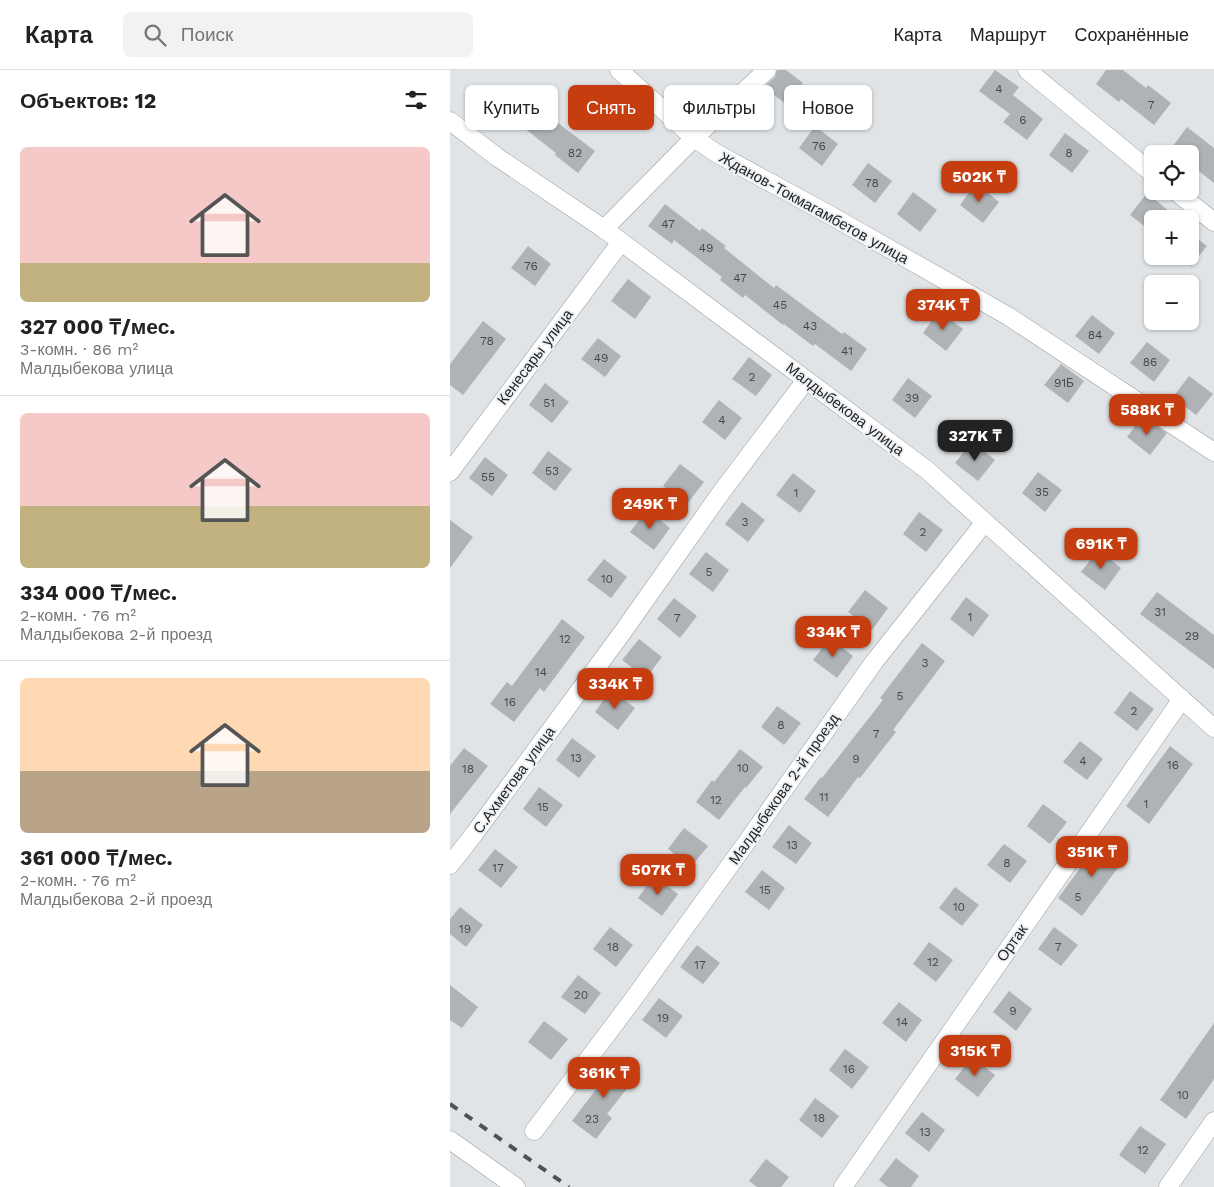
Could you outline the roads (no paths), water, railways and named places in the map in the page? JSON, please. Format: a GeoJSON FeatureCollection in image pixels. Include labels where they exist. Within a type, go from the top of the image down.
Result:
{"type":"FeatureCollection","features":[{"type":"Feature","properties":{"kind":"street","name":"Жданов-Токмагамбетов улица"},"geometry":{"type":"LineString","coordinates":[[619,70],[694,138],[716,153],[1008,316],[1214,452]]}},
{"type":"Feature","properties":{"kind":"street"},"geometry":{"type":"LineString","coordinates":[[604,229],[694,138],[767,70]]}},
{"type":"Feature","properties":{"kind":"street"},"geometry":{"type":"LineString","coordinates":[[1027,70],[1144,166]]}},
{"type":"Feature","properties":{"kind":"street","name":"Малдыбекова улица"},"geometry":{"type":"LineString","coordinates":[[450,121],[497,157],[604,229],[927,470],[1214,728]]}},
{"type":"Feature","properties":{"kind":"street"},"geometry":{"type":"LineString","coordinates":[[1186,200],[1214,222]]}},
{"type":"Feature","properties":{"kind":"street","name":"Кенесары улица"},"geometry":{"type":"LineString","coordinates":[[450,472],[621,242]]}},
{"type":"Feature","properties":{"kind":"street","name":"С.Ахметова улица"},"geometry":{"type":"LineString","coordinates":[[450,865],[616,641],[720,494],[806,380]]}},
{"type":"Feature","properties":{"kind":"street","name":"Малдыбекова 2-й проезд"},"geometry":{"type":"LineString","coordinates":[[534,1131],[629,1005],[732,863],[874,662],[985,522]]}},
{"type":"Feature","properties":{"kind":"street","name":"Ортак"},"geometry":{"type":"LineString","coordinates":[[843,1187],[1182,699]]}},
{"type":"Feature","properties":{"kind":"street"},"geometry":{"type":"LineString","coordinates":[[1168,1187],[1214,1121]]}},
{"type":"Feature","properties":{"kind":"street"},"geometry":{"type":"LineString","coordinates":[[450,1140],[516,1187]]}},
{"type":"Feature","properties":{"kind":"railway"},"geometry":{"type":"LineString","coordinates":[[450,1104],[569,1187]]}}]}
